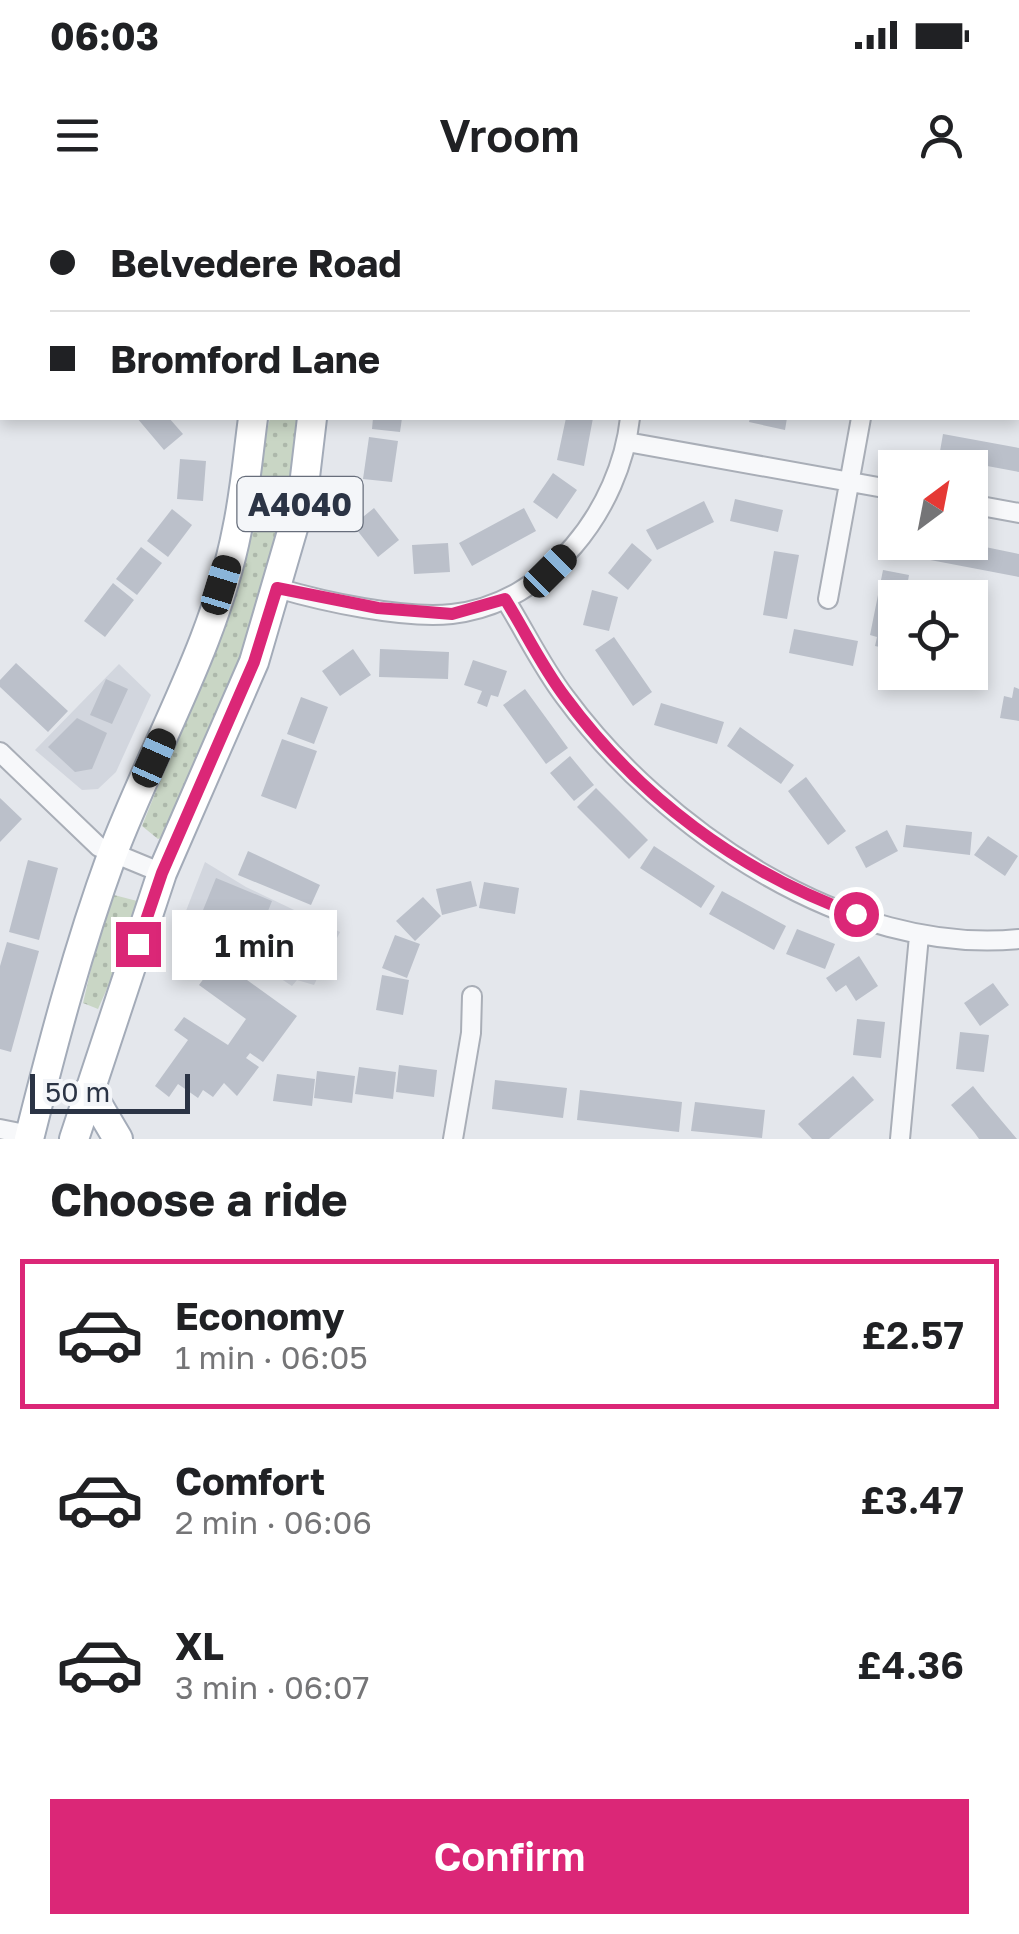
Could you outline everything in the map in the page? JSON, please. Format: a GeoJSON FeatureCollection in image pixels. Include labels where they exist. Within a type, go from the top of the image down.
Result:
{"type":"FeatureCollection","features":[{"type":"Feature","properties":{"kind":"main road","name":"A4040"},"geometry":{"type":"LineString","coordinates":[[30,1137],[65,997],[113,854],[210,621],[237,532],[253,420]]}},
{"type":"Feature","properties":{"kind":"main road","name":"A4040"},"geometry":{"type":"LineString","coordinates":[[74,1139],[162,873],[254,662],[302,494],[312,420]]}},
{"type":"Feature","properties":{"kind":"main road"},"geometry":{"type":"LineString","coordinates":[[89,1090],[118,1139]]}},
{"type":"Feature","properties":{"kind":"street"},"geometry":{"type":"LineString","coordinates":[[277,588],[378,608],[452,614],[505,599],[550,571],[572,549],[616,478],[628,442],[630,420]]}},
{"type":"Feature","properties":{"kind":"street"},"geometry":{"type":"LineString","coordinates":[[828,599],[862,420]]}},
{"type":"Feature","properties":{"kind":"street"},"geometry":{"type":"LineString","coordinates":[[628,442],[878,487]]}},
{"type":"Feature","properties":{"kind":"street"},"geometry":{"type":"LineString","coordinates":[[988,507],[1019,513]]}},
{"type":"Feature","properties":{"kind":"street"},"geometry":{"type":"LineString","coordinates":[[505,599],[563,695],[656,798],[753,867],[796,890],[919,936],[1019,939]]}},
{"type":"Feature","properties":{"kind":"street"},"geometry":{"type":"LineString","coordinates":[[0,752],[99,847],[162,873]]}},
{"type":"Feature","properties":{"kind":"street"},"geometry":{"type":"LineString","coordinates":[[900,1139],[919,936]]}},
{"type":"Feature","properties":{"kind":"street"},"geometry":{"type":"LineString","coordinates":[[452,1139],[472,1032],[472,996]]}},
{"type":"Feature","properties":{"kind":"street"},"geometry":{"type":"LineString","coordinates":[[0,1129],[30,1137]]}},
{"type":"Feature","properties":{"kind":"shaded area"},"geometry":{"type":"Polygon","coordinates":[[[119,664],[151,695],[116,772],[98,789],[82,790],[35,750],[119,664]]]}},
{"type":"Feature","properties":{"kind":"shaded area"},"geometry":{"type":"Polygon","coordinates":[[[205,862],[246,887],[340,932],[314,985],[297,980],[292,986],[184,916],[205,862]]]}},
{"type":"Feature","properties":{"kind":"green space"},"geometry":{"type":"Polygon","coordinates":[[[270,420],[300,420],[293,487],[253,640],[167,835],[158,839],[142,826],[223,624],[270,420]]]}},
{"type":"Feature","properties":{"kind":"green space"},"geometry":{"type":"Polygon","coordinates":[[[114,895],[141,902],[140,914],[98,1009],[83,1003],[103,918],[114,895]]]}},
{"type":"Feature","properties":{"kind":"building"},"geometry":{"type":"Polygon","coordinates":[[[139,420],[171,420],[183,434],[164,450],[139,420]]]}},
{"type":"Feature","properties":{"kind":"building"},"geometry":{"type":"Polygon","coordinates":[[[373,420],[402,420],[400,432],[372,429],[373,420]]]}},
{"type":"Feature","properties":{"kind":"building"},"geometry":{"type":"Polygon","coordinates":[[[566,420],[593,420],[584,466],[557,460],[566,420]]]}},
{"type":"Feature","properties":{"kind":"building"},"geometry":{"type":"Polygon","coordinates":[[[750,420],[787,420],[785,430],[750,420]]]}},
{"type":"Feature","properties":{"kind":"building"},"geometry":{"type":"Polygon","coordinates":[[[943,434],[1019,448],[1019,472],[988,466],[988,450],[940,450],[943,434]]]}},
{"type":"Feature","properties":{"kind":"building"},"geometry":{"type":"Polygon","coordinates":[[[369,437],[398,441],[392,482],[363,479],[369,437]]]}},
{"type":"Feature","properties":{"kind":"building"},"geometry":{"type":"Polygon","coordinates":[[[180,459],[206,461],[203,501],[177,499],[180,459]]]}},
{"type":"Feature","properties":{"kind":"building"},"geometry":{"type":"Polygon","coordinates":[[[553,473],[577,490],[557,519],[533,502],[553,473]]]}},
{"type":"Feature","properties":{"kind":"building"},"geometry":{"type":"Polygon","coordinates":[[[735,499],[783,510],[778,532],[730,521],[735,499]]]}},
{"type":"Feature","properties":{"kind":"building"},"geometry":{"type":"Polygon","coordinates":[[[704,501],[714,522],[657,550],[646,530],[704,501]]]}},
{"type":"Feature","properties":{"kind":"building"},"geometry":{"type":"Polygon","coordinates":[[[374,508],[399,540],[378,557],[353,525],[374,508]]]}},
{"type":"Feature","properties":{"kind":"building"},"geometry":{"type":"Polygon","coordinates":[[[524,508],[536,531],[472,566],[459,543],[524,508]]]}},
{"type":"Feature","properties":{"kind":"building"},"geometry":{"type":"Polygon","coordinates":[[[172,509],[192,525],[168,557],[147,541],[172,509]]]}},
{"type":"Feature","properties":{"kind":"building"},"geometry":{"type":"Polygon","coordinates":[[[448,543],[450,572],[414,574],[412,545],[448,543]]]}},
{"type":"Feature","properties":{"kind":"building"},"geometry":{"type":"Polygon","coordinates":[[[632,543],[652,560],[628,590],[608,573],[632,543]]]}},
{"type":"Feature","properties":{"kind":"building"},"geometry":{"type":"Polygon","coordinates":[[[141,547],[162,563],[137,595],[116,579],[141,547]]]}},
{"type":"Feature","properties":{"kind":"building"},"geometry":{"type":"Polygon","coordinates":[[[988,548],[1019,554],[1019,577],[930,560],[988,560],[988,548]]]}},
{"type":"Feature","properties":{"kind":"building"},"geometry":{"type":"Polygon","coordinates":[[[774,551],[799,555],[787,619],[763,615],[774,551]]]}},
{"type":"Feature","properties":{"kind":"building"},"geometry":{"type":"Polygon","coordinates":[[[883,570],[909,575],[908,580],[881,580],[883,570]]]}},
{"type":"Feature","properties":{"kind":"building"},"geometry":{"type":"Polygon","coordinates":[[[113,583],[134,600],[105,637],[84,621],[113,583]]]}},
{"type":"Feature","properties":{"kind":"building"},"geometry":{"type":"Polygon","coordinates":[[[592,590],[618,597],[609,631],[583,625],[592,590]]]}},
{"type":"Feature","properties":{"kind":"building"},"geometry":{"type":"Polygon","coordinates":[[[878,595],[878,647],[877,637],[870,635],[878,595]]]}},
{"type":"Feature","properties":{"kind":"building"},"geometry":{"type":"Polygon","coordinates":[[[794,629],[858,641],[853,666],[789,653],[794,629]]]}},
{"type":"Feature","properties":{"kind":"building"},"geometry":{"type":"Polygon","coordinates":[[[614,637],[652,692],[633,706],[595,650],[614,637]]]}},
{"type":"Feature","properties":{"kind":"building"},"geometry":{"type":"Polygon","coordinates":[[[353,649],[371,675],[340,696],[322,671],[353,649]]]}},
{"type":"Feature","properties":{"kind":"building"},"geometry":{"type":"Polygon","coordinates":[[[380,649],[449,652],[448,679],[379,677],[380,649]]]}},
{"type":"Feature","properties":{"kind":"building"},"geometry":{"type":"Polygon","coordinates":[[[473,660],[507,671],[498,697],[491,695],[487,707],[477,703],[482,691],[464,685],[473,660]]]}},
{"type":"Feature","properties":{"kind":"building"},"geometry":{"type":"Polygon","coordinates":[[[16,663],[68,711],[48,732],[0,687],[0,680],[16,663]]]}},
{"type":"Feature","properties":{"kind":"building"},"geometry":{"type":"Polygon","coordinates":[[[106,679],[128,689],[112,724],[90,715],[106,679]]]}},
{"type":"Feature","properties":{"kind":"building"},"geometry":{"type":"Polygon","coordinates":[[[1014,687],[1019,689],[1019,721],[1000,718],[1004,696],[1012,698],[1014,687]]]}},
{"type":"Feature","properties":{"kind":"building"},"geometry":{"type":"Polygon","coordinates":[[[525,689],[568,748],[546,764],[503,705],[525,689]]]}},
{"type":"Feature","properties":{"kind":"building"},"geometry":{"type":"Polygon","coordinates":[[[301,697],[328,707],[314,744],[287,734],[301,697]]]}},
{"type":"Feature","properties":{"kind":"building"},"geometry":{"type":"Polygon","coordinates":[[[661,703],[724,722],[717,744],[654,725],[661,703]]]}},
{"type":"Feature","properties":{"kind":"building"},"geometry":{"type":"Polygon","coordinates":[[[77,718],[107,733],[92,769],[75,772],[48,747],[77,718]]]}},
{"type":"Feature","properties":{"kind":"building"},"geometry":{"type":"Polygon","coordinates":[[[740,727],[794,765],[781,784],[727,746],[740,727]]]}},
{"type":"Feature","properties":{"kind":"building"},"geometry":{"type":"Polygon","coordinates":[[[282,739],[317,751],[296,809],[261,796],[282,739]]]}},
{"type":"Feature","properties":{"kind":"building"},"geometry":{"type":"Polygon","coordinates":[[[570,756],[594,785],[574,801],[550,773],[570,756]]]}},
{"type":"Feature","properties":{"kind":"building"},"geometry":{"type":"Polygon","coordinates":[[[806,777],[846,831],[828,845],[788,791],[806,777]]]}},
{"type":"Feature","properties":{"kind":"building"},"geometry":{"type":"Polygon","coordinates":[[[596,788],[648,840],[629,859],[577,807],[596,788]]]}},
{"type":"Feature","properties":{"kind":"building"},"geometry":{"type":"Polygon","coordinates":[[[0,798],[22,819],[0,842],[0,798]]]}},
{"type":"Feature","properties":{"kind":"building"},"geometry":{"type":"Polygon","coordinates":[[[906,825],[972,832],[970,855],[903,847],[906,825]]]}},
{"type":"Feature","properties":{"kind":"building"},"geometry":{"type":"Polygon","coordinates":[[[887,830],[898,851],[866,868],[855,847],[887,830]]]}},
{"type":"Feature","properties":{"kind":"building"},"geometry":{"type":"Polygon","coordinates":[[[988,836],[1018,856],[1005,876],[974,855],[988,836]]]}},
{"type":"Feature","properties":{"kind":"building"},"geometry":{"type":"Polygon","coordinates":[[[654,846],[715,886],[701,908],[640,868],[654,846]]]}},
{"type":"Feature","properties":{"kind":"building"},"geometry":{"type":"Polygon","coordinates":[[[248,851],[320,885],[311,905],[238,875],[248,851]]]}},
{"type":"Feature","properties":{"kind":"building"},"geometry":{"type":"Polygon","coordinates":[[[28,860],[58,868],[39,940],[9,932],[28,860]]]}},
{"type":"Feature","properties":{"kind":"building"},"geometry":{"type":"Polygon","coordinates":[[[216,878],[272,901],[264,921],[250,916],[245,927],[229,921],[224,931],[199,920],[216,878]]]}},
{"type":"Feature","properties":{"kind":"building"},"geometry":{"type":"Polygon","coordinates":[[[471,881],[477,906],[442,915],[436,889],[471,881]]]}},
{"type":"Feature","properties":{"kind":"building"},"geometry":{"type":"Polygon","coordinates":[[[484,882],[519,888],[515,914],[479,908],[484,882]]]}},
{"type":"Feature","properties":{"kind":"building"},"geometry":{"type":"Polygon","coordinates":[[[722,891],[786,926],[774,950],[709,914],[722,891]]]}},
{"type":"Feature","properties":{"kind":"building"},"geometry":{"type":"Polygon","coordinates":[[[423,897],[441,916],[415,941],[396,921],[423,897]]]}},
{"type":"Feature","properties":{"kind":"building"},"geometry":{"type":"Polygon","coordinates":[[[797,929],[835,944],[825,969],[786,954],[797,929]]]}},
{"type":"Feature","properties":{"kind":"building"},"geometry":{"type":"Polygon","coordinates":[[[395,935],[420,944],[407,978],[382,968],[395,935]]]}},
{"type":"Feature","properties":{"kind":"building"},"geometry":{"type":"Polygon","coordinates":[[[7,942],[39,951],[11,1052],[0,1049],[0,966],[7,942]]]}},
{"type":"Feature","properties":{"kind":"building"},"geometry":{"type":"Polygon","coordinates":[[[859,956],[878,986],[856,1001],[846,985],[836,992],[826,978],[859,956]]]}},
{"type":"Feature","properties":{"kind":"building"},"geometry":{"type":"Polygon","coordinates":[[[218,959],[297,1016],[263,1062],[250,1053],[246,1058],[259,1067],[237,1096],[224,1083],[213,1097],[203,1090],[198,1098],[178,1084],[169,1097],[155,1086],[188,1040],[174,1030],[184,1017],[228,1045],[246,1019],[199,985],[218,959]]]}},
{"type":"Feature","properties":{"kind":"building"},"geometry":{"type":"Polygon","coordinates":[[[382,975],[409,980],[403,1015],[376,1010],[382,975]]]}},
{"type":"Feature","properties":{"kind":"building"},"geometry":{"type":"Polygon","coordinates":[[[993,983],[1009,1005],[980,1026],[964,1003],[993,983]]]}},
{"type":"Feature","properties":{"kind":"building"},"geometry":{"type":"Polygon","coordinates":[[[857,1019],[885,1022],[881,1058],[853,1055],[857,1019]]]}},
{"type":"Feature","properties":{"kind":"building"},"geometry":{"type":"Polygon","coordinates":[[[960,1032],[989,1035],[984,1072],[956,1069],[960,1032]]]}},
{"type":"Feature","properties":{"kind":"building"},"geometry":{"type":"Polygon","coordinates":[[[399,1065],[437,1070],[434,1097],[396,1092],[399,1065]]]}},
{"type":"Feature","properties":{"kind":"building"},"geometry":{"type":"Polygon","coordinates":[[[359,1067],[396,1072],[393,1099],[355,1094],[359,1067]]]}},
{"type":"Feature","properties":{"kind":"building"},"geometry":{"type":"Polygon","coordinates":[[[317,1071],[355,1076],[352,1103],[314,1098],[317,1071]]]}},
{"type":"Feature","properties":{"kind":"building"},"geometry":{"type":"Polygon","coordinates":[[[277,1074],[315,1079],[312,1106],[273,1101],[277,1074]]]}},
{"type":"Feature","properties":{"kind":"building"},"geometry":{"type":"Polygon","coordinates":[[[853,1076],[874,1100],[829,1139],[812,1139],[798,1124],[853,1076]]]}},
{"type":"Feature","properties":{"kind":"building"},"geometry":{"type":"Polygon","coordinates":[[[495,1080],[567,1088],[563,1118],[492,1109],[495,1080]]]}},
{"type":"Feature","properties":{"kind":"building"},"geometry":{"type":"Polygon","coordinates":[[[973,1086],[1017,1139],[979,1139],[951,1105],[973,1086]]]}},
{"type":"Feature","properties":{"kind":"building"},"geometry":{"type":"Polygon","coordinates":[[[580,1090],[682,1102],[679,1132],[577,1120],[580,1090]]]}},
{"type":"Feature","properties":{"kind":"building"},"geometry":{"type":"Polygon","coordinates":[[[695,1102],[765,1110],[762,1138],[691,1131],[695,1102]]]}},
{"type":"Feature","properties":{"kind":"route"},"geometry":{"type":"LineString","coordinates":[[138,944],[162,873],[254,662],[277,588],[378,608],[452,614],[505,599],[563,695],[656,798],[753,867],[811,897],[856,914]]}}]}
